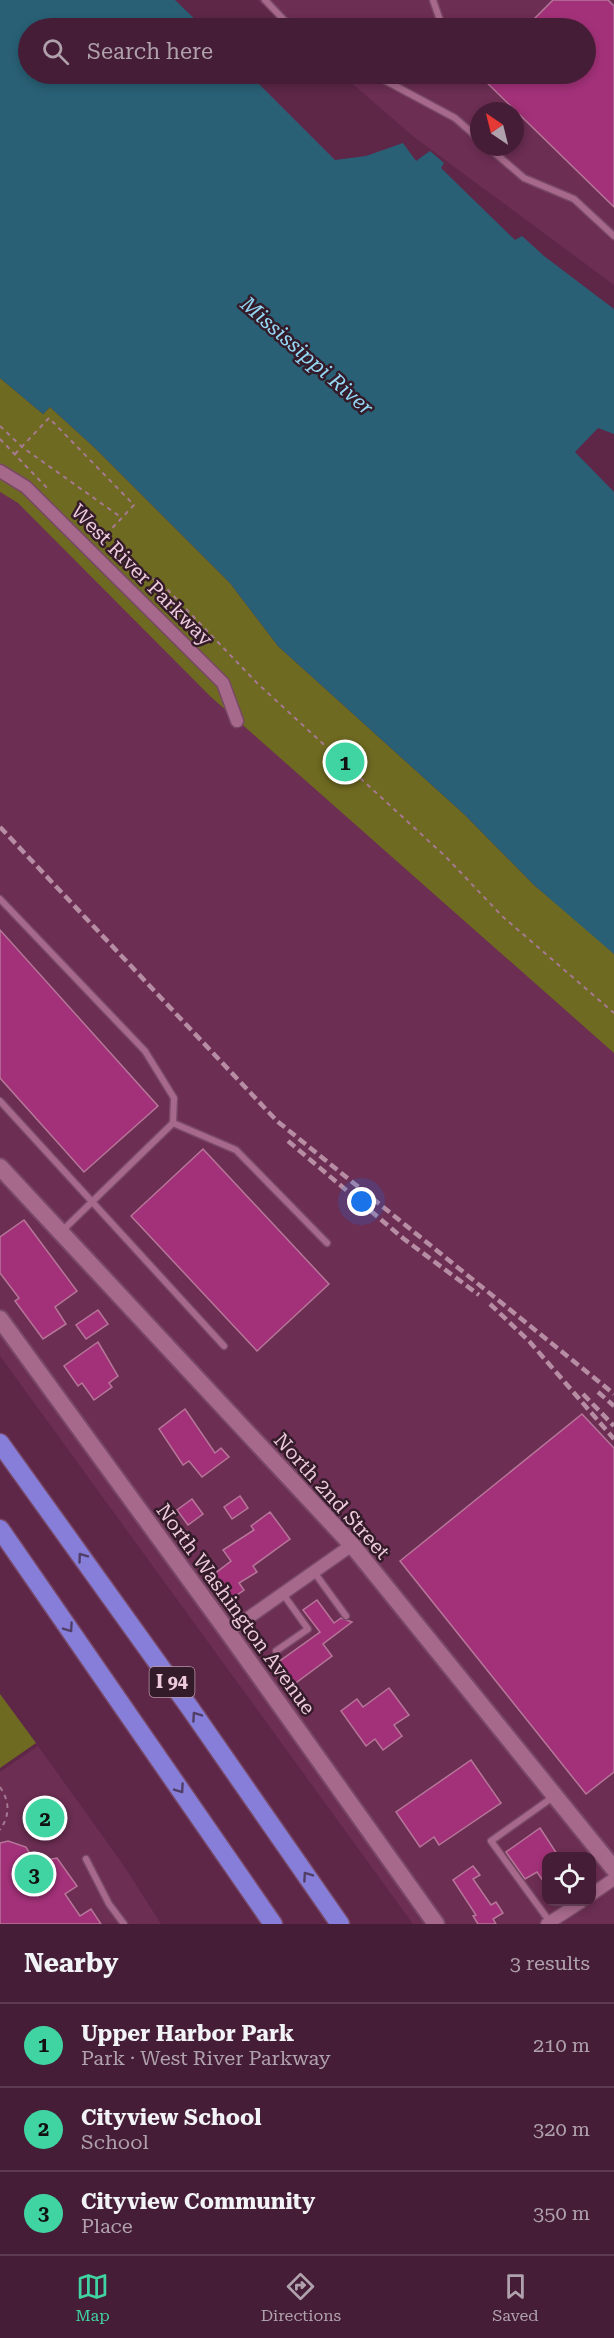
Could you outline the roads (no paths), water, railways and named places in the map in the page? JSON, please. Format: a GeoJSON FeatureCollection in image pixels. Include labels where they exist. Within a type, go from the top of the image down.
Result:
{"type":"FeatureCollection","features":[{"type":"Feature","properties":{"kind":"highway","name":"I 94"},"geometry":{"type":"LineString","coordinates":[[0,1443],[190,1708],[340,1924]]}},
{"type":"Feature","properties":{"kind":"highway","name":"I 94"},"geometry":{"type":"LineString","coordinates":[[0,1528],[273,1924]]}},
{"type":"Feature","properties":{"kind":"street","name":"West River Parkway"},"geometry":{"type":"LineString","coordinates":[[0,471],[26,487],[223,683],[237,721]]}},
{"type":"Feature","properties":{"kind":"street","name":"North 2nd Street"},"geometry":{"type":"LineString","coordinates":[[0,1167],[352,1545],[614,1869]]}},
{"type":"Feature","properties":{"kind":"street","name":"North Washington Avenue"},"geometry":{"type":"LineString","coordinates":[[0,1319],[228,1632],[436,1924]]}},
{"type":"Feature","properties":{"kind":"street"},"geometry":{"type":"LineString","coordinates":[[228,1632],[352,1545]]}},
{"type":"Feature","properties":{"kind":"street"},"geometry":{"type":"LineString","coordinates":[[596,1891],[614,1879]]}},
{"type":"Feature","properties":{"kind":"street"},"geometry":{"type":"LineString","coordinates":[[549,1923],[574,1906]]}},
{"type":"Feature","properties":{"kind":"lane"},"geometry":{"type":"LineString","coordinates":[[265,0],[282,18]]}},
{"type":"Feature","properties":{"kind":"lane"},"geometry":{"type":"LineString","coordinates":[[433,0],[439,18]]}},
{"type":"Feature","properties":{"kind":"lane"},"geometry":{"type":"LineString","coordinates":[[392,84],[455,118],[470,131]]}},
{"type":"Feature","properties":{"kind":"lane"},"geometry":{"type":"LineString","coordinates":[[498,156],[524,178],[574,199],[614,236]]}},
{"type":"Feature","properties":{"kind":"lane"},"geometry":{"type":"LineString","coordinates":[[0,899],[146,1052],[174,1098],[173,1123],[61,1233]]}},
{"type":"Feature","properties":{"kind":"lane"},"geometry":{"type":"LineString","coordinates":[[0,1101],[224,1346]]}},
{"type":"Feature","properties":{"kind":"lane"},"geometry":{"type":"LineString","coordinates":[[173,1123],[236,1150],[327,1243]]}},
{"type":"Feature","properties":{"kind":"lane"},"geometry":{"type":"LineString","coordinates":[[314,1572],[346,1616]]}},
{"type":"Feature","properties":{"kind":"lane"},"geometry":{"type":"LineString","coordinates":[[276,1651],[308,1629],[283,1593]]}},
{"type":"Feature","properties":{"kind":"lane"},"geometry":{"type":"LineString","coordinates":[[549,1923],[491,1841],[556,1796]]}},
{"type":"Feature","properties":{"kind":"lane"},"geometry":{"type":"LineString","coordinates":[[86,1859],[109,1904],[124,1924]]}},
{"type":"Feature","properties":{"kind":"water","name":"Mississippi River"},"geometry":{"type":"Polygon","coordinates":[[[0,0],[175,0],[194,18],[18,18],[18,84],[259,84],[335,160],[366,156],[403,143],[416,161],[430,151],[444,163],[441,168],[515,240],[522,236],[544,256],[614,309],[614,434],[598,428],[575,452],[614,492],[614,954],[534,885],[465,815],[278,646],[230,583],[95,448],[50,407],[43,414],[0,378],[0,0]]]}},
{"type":"Feature","properties":{"kind":"railway"},"geometry":{"type":"LineString","coordinates":[[0,827],[277,1121],[614,1394]]}},
{"type":"Feature","properties":{"kind":"railway"},"geometry":{"type":"LineString","coordinates":[[288,1141],[404,1239],[479,1295]]}},
{"type":"Feature","properties":{"kind":"railway"},"geometry":{"type":"LineString","coordinates":[[490,1304],[529,1341],[614,1439]]}},
{"type":"Feature","properties":{"kind":"railway"},"geometry":{"type":"LineString","coordinates":[[598,1392],[614,1406]]}},
{"type":"Feature","properties":{"kind":"railway"},"geometry":{"type":"LineString","coordinates":[[583,1394],[614,1426]]}},
{"type":"Feature","properties":{"kind":"place","name":"Upper Harbor Park"},"geometry":{"type":"Point","coordinates":[345,762]}},
{"type":"Feature","properties":{"kind":"place","name":"Cityview School"},"geometry":{"type":"Point","coordinates":[45,1818]}},
{"type":"Feature","properties":{"kind":"place","name":"Cityview Community"},"geometry":{"type":"Point","coordinates":[34,1874]}}]}
